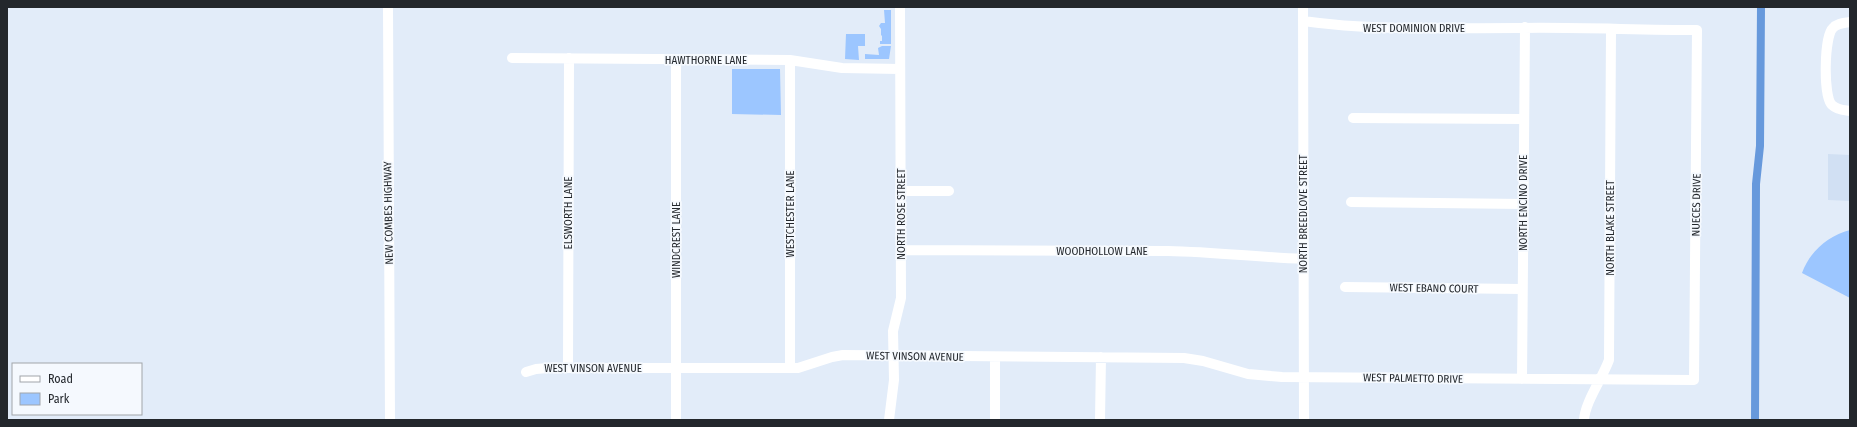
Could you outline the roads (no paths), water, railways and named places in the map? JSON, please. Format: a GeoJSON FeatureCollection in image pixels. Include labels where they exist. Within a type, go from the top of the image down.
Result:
{"type":"FeatureCollection","features":[{"type":"Feature","properties":{"kind":"street","name":"NEW COMBES HIGHWAY"},"geometry":{"type":"LineString","coordinates":[[388,7],[390,420]]}},
{"type":"Feature","properties":{"kind":"street","name":"NORTH ROSE STREET"},"geometry":{"type":"LineString","coordinates":[[889,420],[894,380],[893,330],[901,298],[900,7]]}},
{"type":"Feature","properties":{"kind":"street","name":"NORTH BREEDLOVE STREET"},"geometry":{"type":"LineString","coordinates":[[1303,7],[1304,420]]}},
{"type":"Feature","properties":{"kind":"street","name":"WEST DOMINION DRIVE"},"geometry":{"type":"LineString","coordinates":[[1302,21],[1336,26],[1374,28],[1697,30]]}},
{"type":"Feature","properties":{"kind":"street"},"geometry":{"type":"LineString","coordinates":[[1850,22],[1837,24],[1829,34],[1826,82],[1829,100],[1833,106],[1850,111]]}},
{"type":"Feature","properties":{"kind":"street","name":"NORTH ENCINO DRIVE"},"geometry":{"type":"LineString","coordinates":[[1522,379],[1523,119],[1525,28]]}},
{"type":"Feature","properties":{"kind":"street","name":"NORTH BLAKE STREET"},"geometry":{"type":"LineString","coordinates":[[1584,420],[1591,397],[1601,380],[1609,360],[1610,30]]}},
{"type":"Feature","properties":{"kind":"street","name":"NUECES DRIVE"},"geometry":{"type":"LineString","coordinates":[[1694,380],[1697,30]]}},
{"type":"Feature","properties":{"kind":"street","name":"HAWTHORNE LANE"},"geometry":{"type":"LineString","coordinates":[[512,58],[790,60],[842,68],[900,69]]}},
{"type":"Feature","properties":{"kind":"street","name":"ELSWORTH LANE"},"geometry":{"type":"LineString","coordinates":[[568,368],[569,58]]}},
{"type":"Feature","properties":{"kind":"street","name":"WINDCREST LANE"},"geometry":{"type":"LineString","coordinates":[[676,60],[676,420]]}},
{"type":"Feature","properties":{"kind":"street","name":"WESTCHESTER LANE"},"geometry":{"type":"LineString","coordinates":[[790,60],[790,368]]}},
{"type":"Feature","properties":{"kind":"street"},"geometry":{"type":"LineString","coordinates":[[1353,118],[1523,119]]}},
{"type":"Feature","properties":{"kind":"street"},"geometry":{"type":"LineString","coordinates":[[901,191],[949,191]]}},
{"type":"Feature","properties":{"kind":"street"},"geometry":{"type":"LineString","coordinates":[[1351,202],[1523,204]]}},
{"type":"Feature","properties":{"kind":"street","name":"WOODHOLLOW LANE"},"geometry":{"type":"LineString","coordinates":[[901,250],[1212,252],[1245,257],[1303,259]]}},
{"type":"Feature","properties":{"kind":"street","name":"WEST EBANO COURT"},"geometry":{"type":"LineString","coordinates":[[1345,287],[1522,289]]}},
{"type":"Feature","properties":{"kind":"street","name":"WEST VINSON AVENUE"},"geometry":{"type":"LineString","coordinates":[[526,372],[536,369],[568,368],[798,368],[843,355],[1184,358],[1203,361],[1256,376],[1303,377]]}},
{"type":"Feature","properties":{"kind":"street"},"geometry":{"type":"LineString","coordinates":[[995,357],[995,420]]}},
{"type":"Feature","properties":{"kind":"street"},"geometry":{"type":"LineString","coordinates":[[1100,420],[1101,357]]}},
{"type":"Feature","properties":{"kind":"street","name":"WEST PALMETTO DRIVE"},"geometry":{"type":"LineString","coordinates":[[1303,377],[1694,380]]}},
{"type":"Feature","properties":{"kind":"waterway"},"geometry":{"type":"LineString","coordinates":[[1755,420],[1756,184],[1760,146],[1761,7]]}}]}
